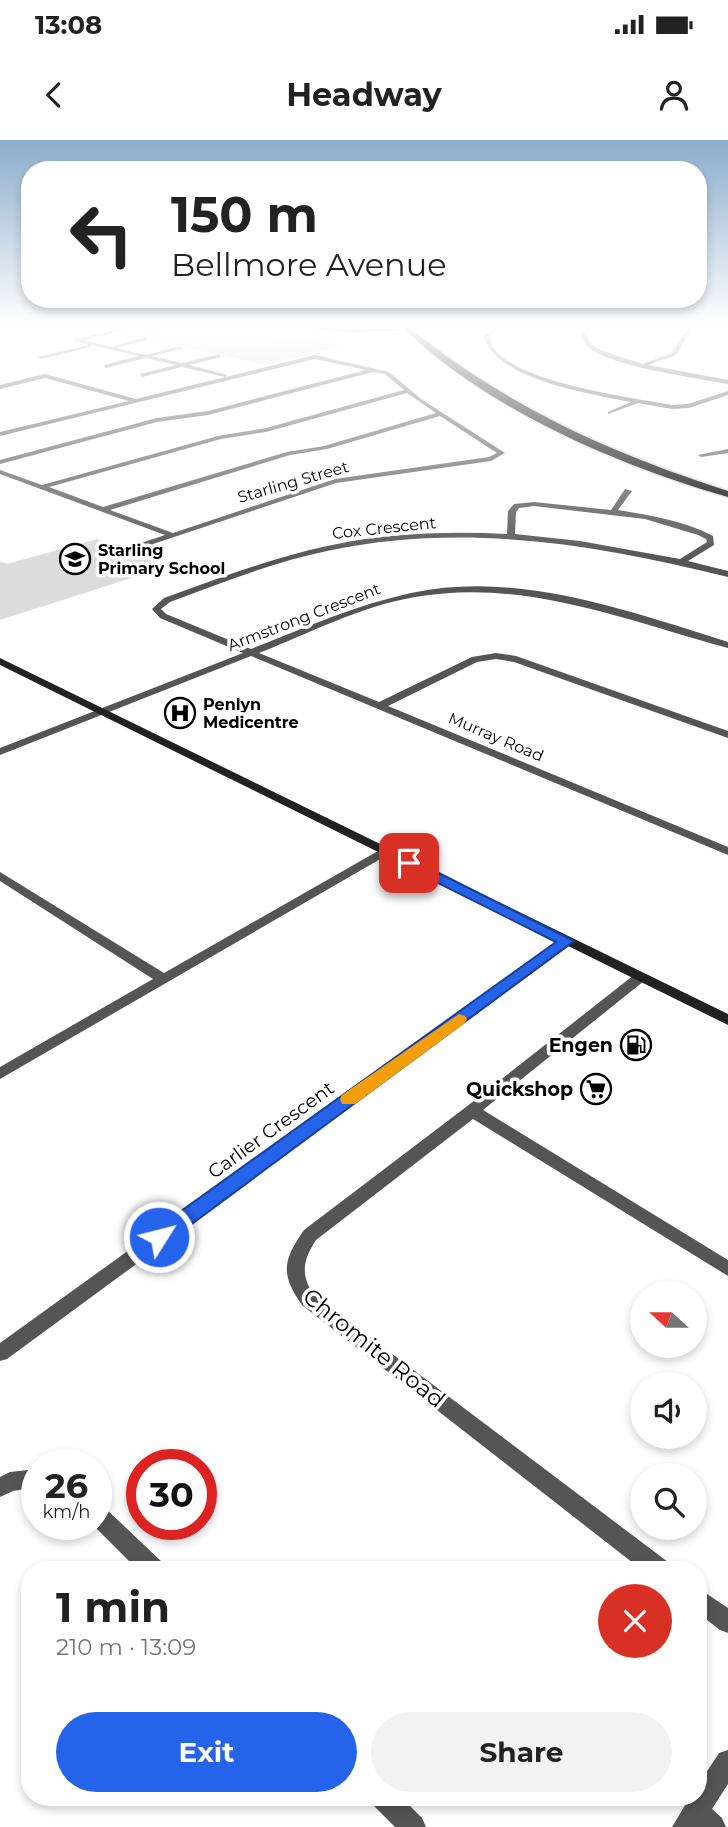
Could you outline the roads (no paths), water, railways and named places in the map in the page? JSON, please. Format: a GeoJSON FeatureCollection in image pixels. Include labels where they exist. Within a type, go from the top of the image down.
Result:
{"type":"FeatureCollection","features":[{"type":"Feature","properties":{"kind":"main road"},"geometry":{"type":"LineString","coordinates":[[513,405],[606,450],[728,494]]}},
{"type":"Feature","properties":{"kind":"street"},"geometry":{"type":"LineString","coordinates":[[0,434],[117,405]]}},
{"type":"Feature","properties":{"kind":"street"},"geometry":{"type":"LineString","coordinates":[[0,462],[157,421],[239,405]]}},
{"type":"Feature","properties":{"kind":"street"},"geometry":{"type":"LineString","coordinates":[[41,487],[220,436],[266,430],[357,405]]}},
{"type":"Feature","properties":{"kind":"street","name":"Starling Street"},"geometry":{"type":"LineString","coordinates":[[132,549],[335,481],[491,459],[501,455],[501,451],[427,405]]}},
{"type":"Feature","properties":{"kind":"street"},"geometry":{"type":"LineString","coordinates":[[610,413],[629,405]]}},
{"type":"Feature","properties":{"kind":"street"},"geometry":{"type":"LineString","coordinates":[[669,405],[683,407],[690,405]]}},
{"type":"Feature","properties":{"kind":"street"},"geometry":{"type":"LineString","coordinates":[[102,510],[289,453],[325,448],[440,414]]}},
{"type":"Feature","properties":{"kind":"street"},"geometry":{"type":"LineString","coordinates":[[701,455],[728,451]]}},
{"type":"Feature","properties":{"kind":"street"},"geometry":{"type":"LineString","coordinates":[[0,472],[172,534]]}},
{"type":"Feature","properties":{"kind":"street"},"geometry":{"type":"LineString","coordinates":[[613,512],[628,492]]}},
{"type":"Feature","properties":{"kind":"street"},"geometry":{"type":"LineString","coordinates":[[511,536],[512,511],[521,505],[613,512],[653,519],[702,533],[710,538],[711,543],[682,562]]}},
{"type":"Feature","properties":{"kind":"street","name":"Cox Crescent"},"geometry":{"type":"LineString","coordinates":[[251,653],[163,616],[156,609],[167,600],[261,566],[332,547],[410,538],[511,536],[607,546],[728,575]]}},
{"type":"Feature","properties":{"kind":"street","name":"Armstrong Crescent"},"geometry":{"type":"LineString","coordinates":[[0,752],[383,602],[423,593],[475,589],[533,592],[580,600],[728,645]]}},
{"type":"Feature","properties":{"kind":"street","name":"Murray Road"},"geometry":{"type":"LineString","coordinates":[[251,653],[728,851]]}},
{"type":"Feature","properties":{"kind":"street"},"geometry":{"type":"LineString","coordinates":[[380,706],[475,659],[496,656],[516,660],[728,735]]}},
{"type":"Feature","properties":{"kind":"street"},"geometry":{"type":"LineString","coordinates":[[0,661],[728,1020]]}},
{"type":"Feature","properties":{"kind":"street"},"geometry":{"type":"LineString","coordinates":[[0,1074],[385,851]]}},
{"type":"Feature","properties":{"kind":"street"},"geometry":{"type":"LineString","coordinates":[[4,882],[163,979]]}},
{"type":"Feature","properties":{"kind":"street","name":"Carlier Crescent"},"geometry":{"type":"LineString","coordinates":[[0,1353],[567,941]]}},
{"type":"Feature","properties":{"kind":"street","name":"Chromite Road"},"geometry":{"type":"LineString","coordinates":[[639,978],[310,1235],[295,1261],[294,1275],[308,1300],[648,1561]]}},
{"type":"Feature","properties":{"kind":"street"},"geometry":{"type":"LineString","coordinates":[[472,1111],[728,1269]]}},
{"type":"Feature","properties":{"kind":"street"},"geometry":{"type":"LineString","coordinates":[[0,1488],[10,1482],[21,1480]]}},
{"type":"Feature","properties":{"kind":"street"},"geometry":{"type":"LineString","coordinates":[[112,1529],[145,1561]]}},
{"type":"Feature","properties":{"kind":"street"},"geometry":{"type":"LineString","coordinates":[[707,1606],[728,1622]]}},
{"type":"Feature","properties":{"kind":"street"},"geometry":{"type":"LineString","coordinates":[[707,1804],[728,1762]]}},
{"type":"Feature","properties":{"kind":"street"},"geometry":{"type":"LineString","coordinates":[[392,1806],[414,1827]]}},
{"type":"Feature","properties":{"kind":"street"},"geometry":{"type":"LineString","coordinates":[[698,1822],[706,1806]]}},
{"type":"Feature","properties":{"kind":"place","name":"Starling Primary School"},"geometry":{"type":"Point","coordinates":[75,559]}},
{"type":"Feature","properties":{"kind":"place","name":"Penlyn Medicentre"},"geometry":{"type":"Point","coordinates":[180,713]}},
{"type":"Feature","properties":{"kind":"place","name":"Engen"},"geometry":{"type":"Point","coordinates":[636,1045]}},
{"type":"Feature","properties":{"kind":"place","name":"Quickshop"},"geometry":{"type":"Point","coordinates":[596,1089]}}]}
